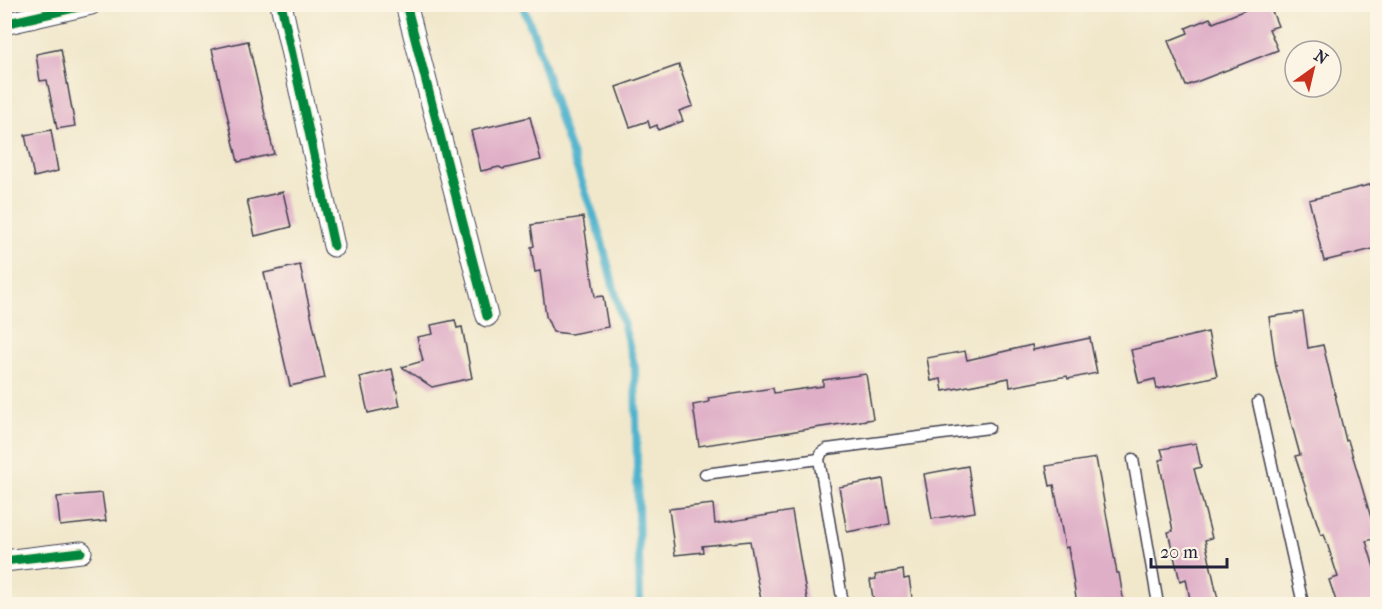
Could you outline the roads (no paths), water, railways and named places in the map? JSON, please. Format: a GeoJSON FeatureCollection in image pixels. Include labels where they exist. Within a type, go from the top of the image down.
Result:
{"type":"FeatureCollection","features":[{"type":"Feature","properties":{"kind":"street"},"geometry":{"type":"LineString","coordinates":[[4,24],[91,4]]}},
{"type":"Feature","properties":{"kind":"street"},"geometry":{"type":"LineString","coordinates":[[281,4],[334,246]]}},
{"type":"Feature","properties":{"kind":"street"},"geometry":{"type":"LineString","coordinates":[[406,4],[487,316]]}},
{"type":"Feature","properties":{"kind":"street"},"geometry":{"type":"LineString","coordinates":[[4,561],[81,552]]}},
{"type":"Feature","properties":{"kind":"lane"},"geometry":{"type":"LineString","coordinates":[[1258,402],[1303,604]]}},
{"type":"Feature","properties":{"kind":"lane"},"geometry":{"type":"LineString","coordinates":[[843,604],[819,459],[822,452],[827,449],[989,428]]}},
{"type":"Feature","properties":{"kind":"lane"},"geometry":{"type":"LineString","coordinates":[[705,474],[819,459]]}},
{"type":"Feature","properties":{"kind":"lane"},"geometry":{"type":"LineString","coordinates":[[1133,459],[1158,604]]}},
{"type":"Feature","properties":{"kind":"waterway"},"geometry":{"type":"LineString","coordinates":[[522,4],[599,231],[635,368],[640,604]]}}]}
